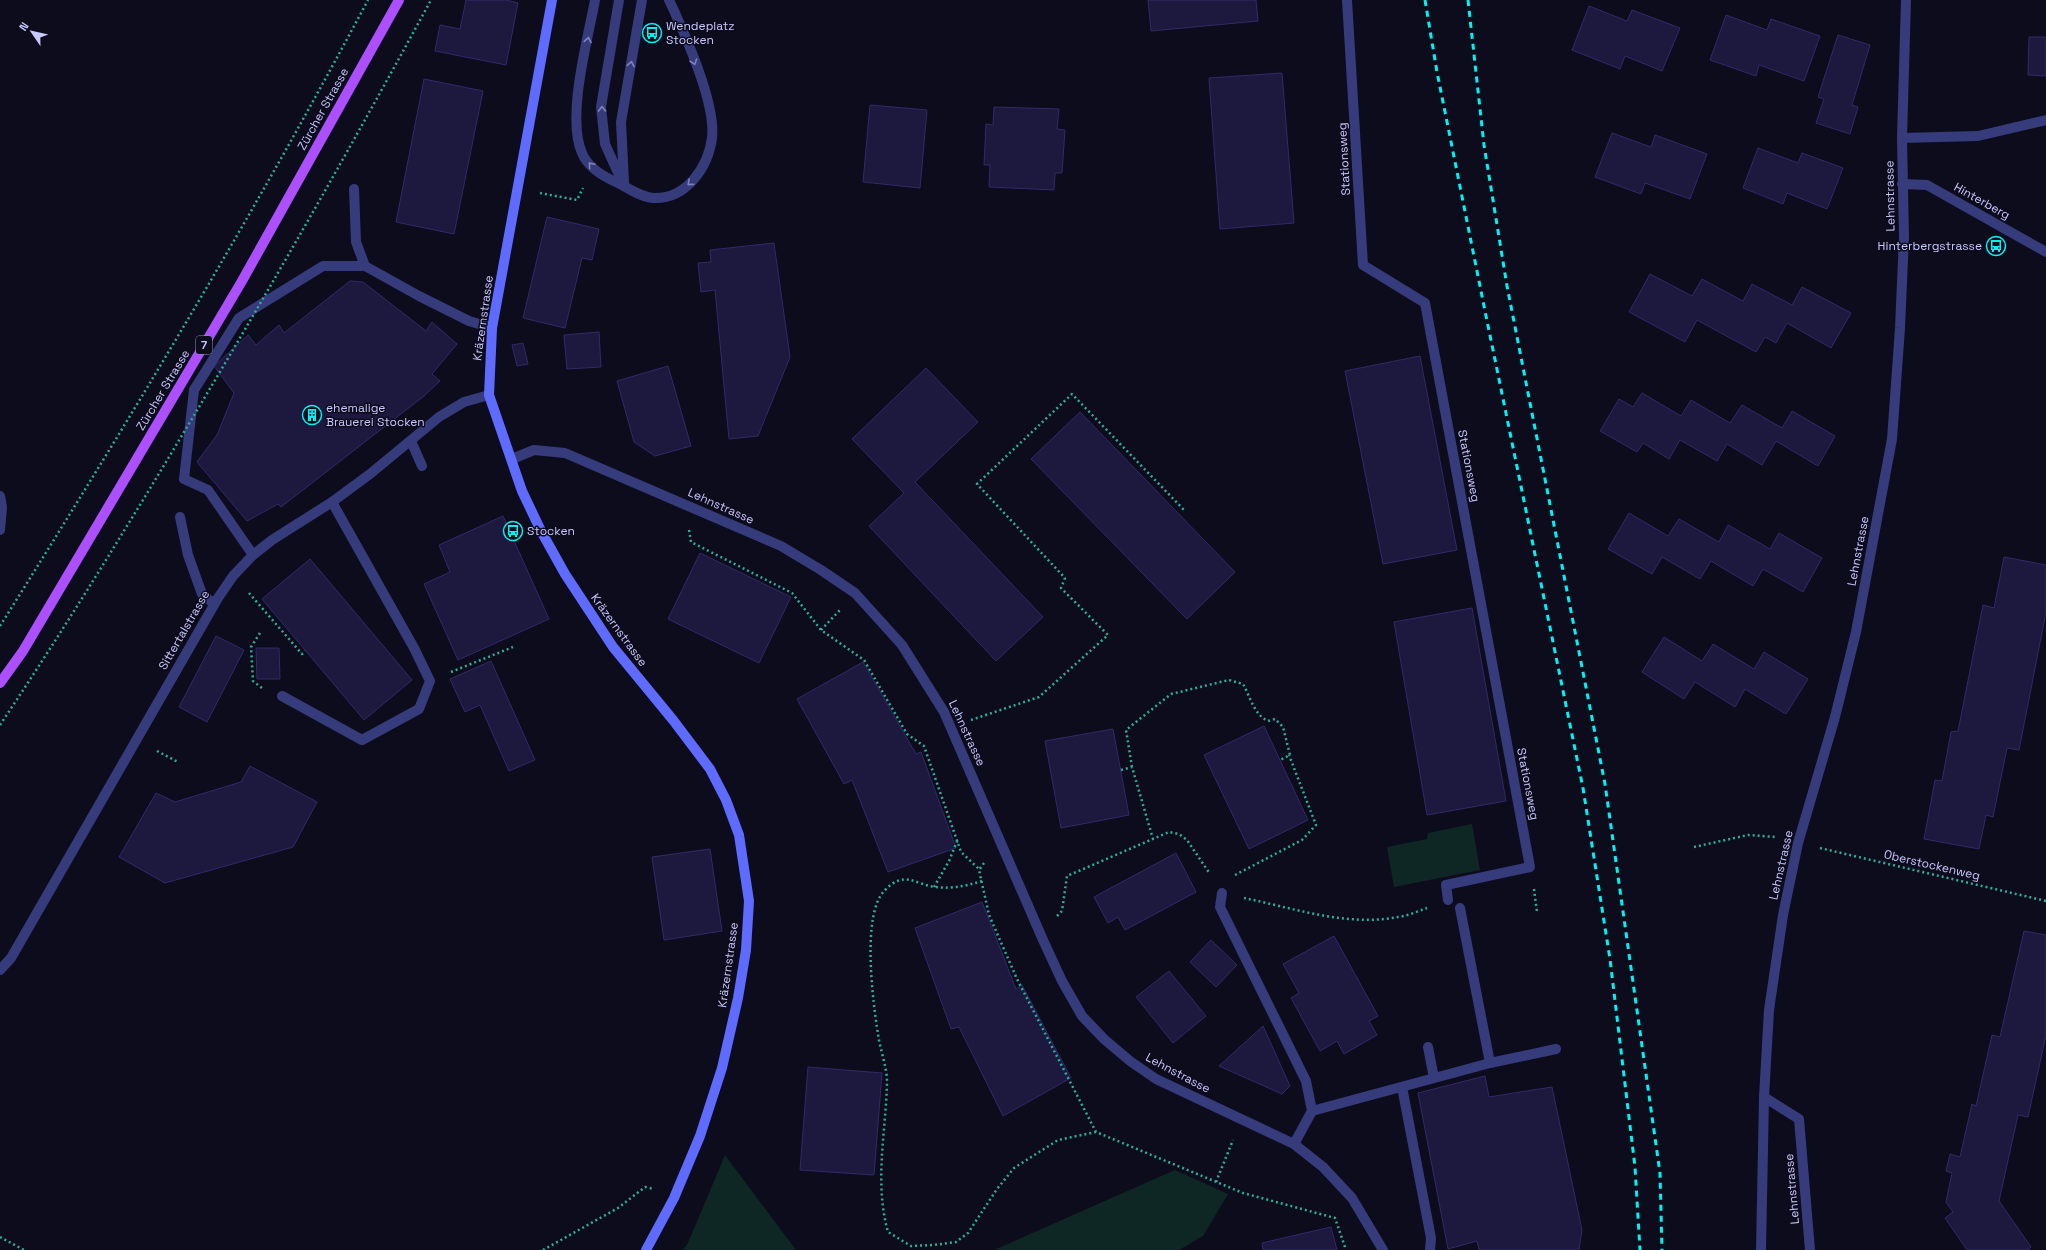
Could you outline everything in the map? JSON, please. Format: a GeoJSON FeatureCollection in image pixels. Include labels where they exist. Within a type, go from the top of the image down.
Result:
{"type":"FeatureCollection","features":[{"type":"Feature","properties":{"kind":"main road","name":"Zürcher Strasse"},"geometry":{"type":"LineString","coordinates":[[0,683],[23,651],[242,281],[399,0]]}},
{"type":"Feature","properties":{"kind":"street","name":"Kräzernstrasse"},"geometry":{"type":"LineString","coordinates":[[552,0],[492,328],[489,395],[522,491],[541,531],[584,605],[613,647],[673,720],[710,769],[726,800],[739,835],[749,901],[746,950],[738,998],[722,1068],[700,1136],[686,1170],[674,1198],[646,1250]]}},
{"type":"Feature","properties":{"kind":"street"},"geometry":{"type":"LineString","coordinates":[[595,0],[579,90],[576,130],[582,153],[593,168],[606,178],[653,198],[673,194],[693,181],[702,170],[709,154],[712,137],[711,118],[705,94],[683,29],[669,0]]}},
{"type":"Feature","properties":{"kind":"street"},"geometry":{"type":"LineString","coordinates":[[619,0],[601,107],[606,144],[612,162],[624,186]]}},
{"type":"Feature","properties":{"kind":"street"},"geometry":{"type":"LineString","coordinates":[[624,186],[621,122],[642,0]]}},
{"type":"Feature","properties":{"kind":"street","name":"Stationsweg"},"geometry":{"type":"LineString","coordinates":[[1346,0],[1363,265],[1426,303],[1530,867],[1446,885],[1448,900]]}},
{"type":"Feature","properties":{"kind":"street","name":"Lehnstrasse"},"geometry":{"type":"LineString","coordinates":[[1761,1250],[1764,1097],[1769,1010],[1783,915],[1798,844],[1835,717],[1856,632],[1892,439],[1900,328],[1904,237],[1902,138],[1906,0]]}},
{"type":"Feature","properties":{"kind":"street"},"geometry":{"type":"LineString","coordinates":[[1902,138],[1978,136],[2046,120]]}},
{"type":"Feature","properties":{"kind":"street","name":"Hinterberg"},"geometry":{"type":"LineString","coordinates":[[1902,184],[1927,185],[2046,252]]}},
{"type":"Feature","properties":{"kind":"street"},"geometry":{"type":"LineString","coordinates":[[354,189],[356,242],[365,266]]}},
{"type":"Feature","properties":{"kind":"street"},"geometry":{"type":"LineString","coordinates":[[253,555],[208,490],[184,479],[194,390],[239,318],[323,266],[365,266],[419,296],[469,321],[492,328]]}},
{"type":"Feature","properties":{"kind":"street","name":"Sittertalstrasse"},"geometry":{"type":"LineString","coordinates":[[0,970],[11,958],[214,604],[233,576],[253,555],[272,540],[332,502],[411,441],[439,417],[464,402],[489,395]]}},
{"type":"Feature","properties":{"kind":"street"},"geometry":{"type":"LineString","coordinates":[[411,441],[422,466]]}},
{"type":"Feature","properties":{"kind":"street","name":"Lehnstrasse"},"geometry":{"type":"LineString","coordinates":[[512,460],[534,450],[565,454],[781,546],[821,570],[855,594],[902,645],[944,712],[1043,940],[1062,981],[1082,1016],[1104,1039],[1130,1061],[1156,1079],[1294,1144],[1323,1166],[1352,1198],[1383,1250]]}},
{"type":"Feature","properties":{"kind":"street"},"geometry":{"type":"LineString","coordinates":[[0,496],[2,507],[0,530]]}},
{"type":"Feature","properties":{"kind":"street"},"geometry":{"type":"LineString","coordinates":[[282,696],[362,740],[420,709],[430,681],[411,641],[332,502]]}},
{"type":"Feature","properties":{"kind":"street"},"geometry":{"type":"LineString","coordinates":[[180,517],[188,555],[202,594],[214,604]]}},
{"type":"Feature","properties":{"kind":"street"},"geometry":{"type":"LineString","coordinates":[[1222,893],[1220,907],[1306,1081],[1312,1111],[1294,1144]]}},
{"type":"Feature","properties":{"kind":"street"},"geometry":{"type":"LineString","coordinates":[[1460,908],[1490,1063]]}},
{"type":"Feature","properties":{"kind":"street"},"geometry":{"type":"LineString","coordinates":[[1428,1047],[1434,1078]]}},
{"type":"Feature","properties":{"kind":"street"},"geometry":{"type":"LineString","coordinates":[[1312,1111],[1490,1063],[1556,1049]]}},
{"type":"Feature","properties":{"kind":"street"},"geometry":{"type":"LineString","coordinates":[[1402,1087],[1431,1238],[1430,1250]]}},
{"type":"Feature","properties":{"kind":"street","name":"Lehnstrasse"},"geometry":{"type":"LineString","coordinates":[[1764,1097],[1799,1119],[1810,1250]]}},
{"type":"Feature","properties":{"kind":"path"},"geometry":{"type":"LineString","coordinates":[[0,626],[107,456],[218,270],[368,0]]}},
{"type":"Feature","properties":{"kind":"path"},"geometry":{"type":"LineString","coordinates":[[0,725],[118,542],[269,291],[373,108],[431,0]]}},
{"type":"Feature","properties":{"kind":"path"},"geometry":{"type":"LineString","coordinates":[[539,193],[577,200]]}},
{"type":"Feature","properties":{"kind":"path"},"geometry":{"type":"LineString","coordinates":[[966,722],[1039,697],[1108,635],[1061,588],[1065,578],[977,484],[1072,394],[1185,510]]}},
{"type":"Feature","properties":{"kind":"path"},"geometry":{"type":"LineString","coordinates":[[689,524],[691,542],[792,593],[822,630],[864,660],[907,734],[924,746],[958,839],[961,852],[979,870]]}},
{"type":"Feature","properties":{"kind":"path"},"geometry":{"type":"LineString","coordinates":[[259,602],[302,654],[305,651]]}},
{"type":"Feature","properties":{"kind":"path"},"geometry":{"type":"LineString","coordinates":[[822,630],[843,607]]}},
{"type":"Feature","properties":{"kind":"path"},"geometry":{"type":"LineString","coordinates":[[253,681],[251,647],[260,633]]}},
{"type":"Feature","properties":{"kind":"path"},"geometry":{"type":"LineString","coordinates":[[430,681],[513,647]]}},
{"type":"Feature","properties":{"kind":"path"},"geometry":{"type":"LineString","coordinates":[[1153,839],[1132,767],[1126,730],[1171,694],[1229,680],[1243,684],[1257,712],[1263,719],[1268,721],[1275,719],[1283,727],[1289,755],[1316,825],[1302,840],[1230,877]]}},
{"type":"Feature","properties":{"kind":"path"},"geometry":{"type":"LineString","coordinates":[[156,750],[178,762]]}},
{"type":"Feature","properties":{"kind":"path"},"geometry":{"type":"LineString","coordinates":[[1280,760],[1289,755]]}},
{"type":"Feature","properties":{"kind":"path"},"geometry":{"type":"LineString","coordinates":[[1121,770],[1132,767]]}},
{"type":"Feature","properties":{"kind":"path"},"geometry":{"type":"LineString","coordinates":[[1694,847],[1748,835],[1775,837]]}},
{"type":"Feature","properties":{"kind":"path"},"geometry":{"type":"LineString","coordinates":[[934,887],[949,861],[958,839]]}},
{"type":"Feature","properties":{"kind":"path","name":"Oberstockenweg"},"geometry":{"type":"LineString","coordinates":[[1813,847],[2046,901]]}},
{"type":"Feature","properties":{"kind":"path"},"geometry":{"type":"LineString","coordinates":[[982,881],[959,888],[934,887],[909,879],[895,882],[883,891],[875,907],[870,938],[874,999],[887,1080],[881,1175],[883,1211],[888,1232],[911,1246],[956,1242],[968,1233],[997,1189],[1014,1168],[1058,1140],[1096,1132]]}},
{"type":"Feature","properties":{"kind":"path"},"geometry":{"type":"LineString","coordinates":[[1216,1182],[1234,1136]]}},
{"type":"Feature","properties":{"kind":"path"},"geometry":{"type":"LineString","coordinates":[[543,1250],[618,1208],[645,1187],[655,1189]]}},
{"type":"Feature","properties":{"kind":"path"},"geometry":{"type":"LineString","coordinates":[[0,1237],[24,1250]]}},
{"type":"Feature","properties":{"kind":"green space"},"geometry":{"type":"Polygon","coordinates":[[[1472,824],[1480,870],[1394,887],[1387,847],[1427,839],[1428,833],[1472,824]]]}},
{"type":"Feature","properties":{"kind":"green space"},"geometry":{"type":"Polygon","coordinates":[[[725,1155],[796,1250],[683,1250],[688,1243],[725,1155]]]}},
{"type":"Feature","properties":{"kind":"green space"},"geometry":{"type":"Polygon","coordinates":[[[1175,1170],[1228,1194],[1203,1236],[1179,1250],[994,1250],[1175,1170]]]}},
{"type":"Feature","properties":{"kind":"building"},"geometry":{"type":"Polygon","coordinates":[[[466,0],[506,0],[518,3],[506,65],[435,51],[440,25],[460,29],[466,0]]]}},
{"type":"Feature","properties":{"kind":"building"},"geometry":{"type":"Polygon","coordinates":[[[1148,0],[1256,0],[1258,21],[1151,31],[1148,0]]]}},
{"type":"Feature","properties":{"kind":"building"},"geometry":{"type":"Polygon","coordinates":[[[1589,6],[1627,21],[1632,10],[1680,28],[1662,71],[1625,56],[1620,69],[1572,50],[1589,6]]]}},
{"type":"Feature","properties":{"kind":"building"},"geometry":{"type":"Polygon","coordinates":[[[1726,15],[1767,30],[1771,19],[1820,36],[1804,81],[1759,65],[1756,76],[1710,60],[1726,15]]]}},
{"type":"Feature","properties":{"kind":"building"},"geometry":{"type":"Polygon","coordinates":[[[1838,35],[1870,45],[1852,105],[1858,107],[1850,134],[1816,123],[1824,99],[1818,97],[1838,35]]]}},
{"type":"Feature","properties":{"kind":"building"},"geometry":{"type":"Polygon","coordinates":[[[2029,37],[2046,37],[2046,76],[2028,75],[2029,37]]]}},
{"type":"Feature","properties":{"kind":"building"},"geometry":{"type":"Polygon","coordinates":[[[1282,73],[1294,223],[1220,229],[1209,78],[1282,73]]]}},
{"type":"Feature","properties":{"kind":"building"},"geometry":{"type":"Polygon","coordinates":[[[424,79],[483,91],[454,234],[396,222],[424,79]]]}},
{"type":"Feature","properties":{"kind":"building"},"geometry":{"type":"Polygon","coordinates":[[[870,105],[927,110],[920,188],[863,182],[870,105]]]}},
{"type":"Feature","properties":{"kind":"building"},"geometry":{"type":"Polygon","coordinates":[[[994,107],[1059,109],[1057,129],[1065,130],[1062,173],[1055,173],[1054,190],[989,187],[990,165],[984,165],[986,124],[993,125],[994,107]]]}},
{"type":"Feature","properties":{"kind":"building"},"geometry":{"type":"Polygon","coordinates":[[[1612,133],[1651,147],[1655,135],[1707,154],[1690,199],[1645,183],[1641,194],[1595,177],[1612,133]]]}},
{"type":"Feature","properties":{"kind":"building"},"geometry":{"type":"Polygon","coordinates":[[[1758,148],[1798,163],[1802,153],[1843,168],[1827,209],[1787,193],[1783,204],[1743,188],[1758,148]]]}},
{"type":"Feature","properties":{"kind":"building"},"geometry":{"type":"Polygon","coordinates":[[[547,217],[599,229],[592,260],[582,258],[565,328],[523,318],[547,217]]]}},
{"type":"Feature","properties":{"kind":"building"},"geometry":{"type":"Polygon","coordinates":[[[774,243],[790,357],[758,436],[729,439],[715,290],[701,292],[698,263],[711,262],[710,250],[774,243]]]}},
{"type":"Feature","properties":{"kind":"building"},"geometry":{"type":"Polygon","coordinates":[[[1650,274],[1692,296],[1702,279],[1743,301],[1752,284],[1792,305],[1802,287],[1851,313],[1831,348],[1787,323],[1776,343],[1765,337],[1756,352],[1697,320],[1685,342],[1629,312],[1650,274]]]}},
{"type":"Feature","properties":{"kind":"building","name":"ehemalige Brauerei Stocken"},"geometry":{"type":"Polygon","coordinates":[[[350,281],[363,282],[426,331],[432,322],[457,344],[432,374],[440,381],[424,396],[281,507],[278,504],[247,521],[197,462],[217,435],[234,393],[214,366],[248,335],[256,345],[279,325],[284,333],[350,281]]]}},
{"type":"Feature","properties":{"kind":"building"},"geometry":{"type":"Polygon","coordinates":[[[599,332],[601,367],[567,369],[564,335],[599,332]]]}},
{"type":"Feature","properties":{"kind":"building"},"geometry":{"type":"Polygon","coordinates":[[[523,343],[528,364],[517,366],[512,345],[523,343]]]}},
{"type":"Feature","properties":{"kind":"building"},"geometry":{"type":"Polygon","coordinates":[[[1420,356],[1457,550],[1383,564],[1345,371],[1420,356]]]}},
{"type":"Feature","properties":{"kind":"building"},"geometry":{"type":"Polygon","coordinates":[[[668,366],[691,446],[655,456],[634,442],[617,381],[668,366]]]}},
{"type":"Feature","properties":{"kind":"building"},"geometry":{"type":"Polygon","coordinates":[[[926,368],[978,422],[915,482],[1043,617],[996,661],[869,526],[904,493],[852,439],[926,368]]]}},
{"type":"Feature","properties":{"kind":"building"},"geometry":{"type":"Polygon","coordinates":[[[1642,393],[1681,416],[1691,400],[1730,423],[1742,405],[1782,428],[1792,411],[1835,436],[1818,466],[1776,441],[1762,465],[1727,444],[1717,461],[1680,440],[1669,459],[1643,443],[1637,452],[1600,431],[1619,399],[1633,407],[1642,393]]]}},
{"type":"Feature","properties":{"kind":"building"},"geometry":{"type":"Polygon","coordinates":[[[1080,412],[1235,572],[1187,619],[1031,459],[1080,412]]]}},
{"type":"Feature","properties":{"kind":"building"},"geometry":{"type":"Polygon","coordinates":[[[1629,513],[1668,536],[1679,519],[1719,542],[1728,525],[1770,549],[1779,533],[1822,558],[1803,592],[1763,569],[1753,586],[1711,561],[1700,579],[1662,557],[1652,574],[1608,549],[1629,513]]]}},
{"type":"Feature","properties":{"kind":"building"},"geometry":{"type":"Polygon","coordinates":[[[503,516],[549,619],[458,660],[424,584],[450,572],[439,545],[503,516]]]}},
{"type":"Feature","properties":{"kind":"building"},"geometry":{"type":"Polygon","coordinates":[[[700,553],[791,597],[759,663],[668,619],[700,553]]]}},
{"type":"Feature","properties":{"kind":"building"},"geometry":{"type":"Polygon","coordinates":[[[2004,557],[2046,565],[2046,612],[2019,750],[2007,748],[1993,817],[1986,815],[1979,849],[1924,839],[1935,780],[1942,781],[1951,732],[1958,731],[1983,605],[1994,608],[2004,557]]]}},
{"type":"Feature","properties":{"kind":"building"},"geometry":{"type":"Polygon","coordinates":[[[310,559],[412,680],[364,720],[262,599],[310,559]]]}},
{"type":"Feature","properties":{"kind":"building"},"geometry":{"type":"Polygon","coordinates":[[[1472,608],[1506,801],[1427,815],[1394,622],[1472,608]]]}},
{"type":"Feature","properties":{"kind":"building"},"geometry":{"type":"Polygon","coordinates":[[[216,636],[244,650],[207,722],[179,707],[216,636]]]}},
{"type":"Feature","properties":{"kind":"building"},"geometry":{"type":"Polygon","coordinates":[[[1664,637],[1702,661],[1713,644],[1754,669],[1764,652],[1808,679],[1786,714],[1745,689],[1735,707],[1695,682],[1684,699],[1642,672],[1664,637]]]}},
{"type":"Feature","properties":{"kind":"building"},"geometry":{"type":"Polygon","coordinates":[[[256,648],[279,648],[280,679],[257,679],[256,648]]]}},
{"type":"Feature","properties":{"kind":"building"},"geometry":{"type":"Polygon","coordinates":[[[491,661],[535,760],[509,771],[480,705],[465,712],[450,679],[491,661]]]}},
{"type":"Feature","properties":{"kind":"building"},"geometry":{"type":"Polygon","coordinates":[[[863,662],[916,754],[921,752],[956,848],[888,872],[852,780],[844,784],[797,699],[863,662]]]}},
{"type":"Feature","properties":{"kind":"building"},"geometry":{"type":"Polygon","coordinates":[[[1264,726],[1308,820],[1249,849],[1204,755],[1264,726]]]}},
{"type":"Feature","properties":{"kind":"building"},"geometry":{"type":"Polygon","coordinates":[[[1113,729],[1129,815],[1061,828],[1045,741],[1113,729]]]}},
{"type":"Feature","properties":{"kind":"building"},"geometry":{"type":"Polygon","coordinates":[[[250,766],[317,802],[293,847],[165,883],[119,857],[156,793],[175,802],[241,782],[250,766]]]}},
{"type":"Feature","properties":{"kind":"building"},"geometry":{"type":"Polygon","coordinates":[[[710,849],[722,931],[664,940],[652,857],[710,849]]]}},
{"type":"Feature","properties":{"kind":"building"},"geometry":{"type":"Polygon","coordinates":[[[1176,853],[1196,892],[1125,930],[1118,917],[1108,923],[1094,897],[1176,853]]]}},
{"type":"Feature","properties":{"kind":"building"},"geometry":{"type":"Polygon","coordinates":[[[982,902],[1016,989],[1022,985],[1071,1078],[1003,1116],[959,1027],[951,1029],[915,928],[982,902]]]}},
{"type":"Feature","properties":{"kind":"building"},"geometry":{"type":"Polygon","coordinates":[[[2024,931],[2046,935],[2046,1035],[2028,1117],[2018,1115],[1999,1201],[2031,1247],[2028,1250],[1967,1250],[1945,1218],[1953,1212],[1946,1202],[1952,1173],[1946,1171],[1950,1154],[1960,1157],[1972,1104],[1976,1106],[1992,1035],[2000,1037],[2024,931]]]}},
{"type":"Feature","properties":{"kind":"building"},"geometry":{"type":"Polygon","coordinates":[[[1334,936],[1378,1016],[1369,1021],[1377,1035],[1344,1054],[1337,1041],[1320,1051],[1291,998],[1299,993],[1283,964],[1334,936]]]}},
{"type":"Feature","properties":{"kind":"building"},"geometry":{"type":"Polygon","coordinates":[[[1211,940],[1237,965],[1216,987],[1190,962],[1211,940]]]}},
{"type":"Feature","properties":{"kind":"building"},"geometry":{"type":"Polygon","coordinates":[[[1169,971],[1206,1016],[1173,1043],[1136,997],[1169,971]]]}},
{"type":"Feature","properties":{"kind":"building"},"geometry":{"type":"Polygon","coordinates":[[[1263,1026],[1290,1086],[1282,1094],[1219,1066],[1263,1026]]]}},
{"type":"Feature","properties":{"kind":"building"},"geometry":{"type":"Polygon","coordinates":[[[808,1067],[882,1073],[874,1175],[800,1170],[808,1067]]]}},
{"type":"Feature","properties":{"kind":"building"},"geometry":{"type":"Polygon","coordinates":[[[1485,1076],[1489,1097],[1552,1087],[1582,1230],[1579,1250],[1479,1250],[1477,1241],[1448,1249],[1418,1093],[1485,1076]]]}},
{"type":"Feature","properties":{"kind":"building"},"geometry":{"type":"Polygon","coordinates":[[[1331,1227],[1337,1250],[1263,1250],[1262,1243],[1331,1227]]]}},
{"type":"Feature","properties":{"kind":"railway"},"geometry":{"type":"LineString","coordinates":[[1425,0],[1437,72],[1583,788],[1610,959],[1635,1167],[1640,1250]]}},
{"type":"Feature","properties":{"kind":"railway"},"geometry":{"type":"LineString","coordinates":[[1468,0],[1484,145],[1507,286],[1605,784],[1660,1173],[1662,1250]]}},
{"type":"Feature","properties":{"kind":"place","name":"Wendeplatz Stocken"},"geometry":{"type":"Point","coordinates":[652,33]}},
{"type":"Feature","properties":{"kind":"place","name":"Hinterbergstrasse"},"geometry":{"type":"Point","coordinates":[1996,246]}},
{"type":"Feature","properties":{"kind":"place","name":"ehemalige Brauerei Stocken"},"geometry":{"type":"Point","coordinates":[312,415]}},
{"type":"Feature","properties":{"kind":"place","name":"Stocken"},"geometry":{"type":"Point","coordinates":[513,531]}}]}
